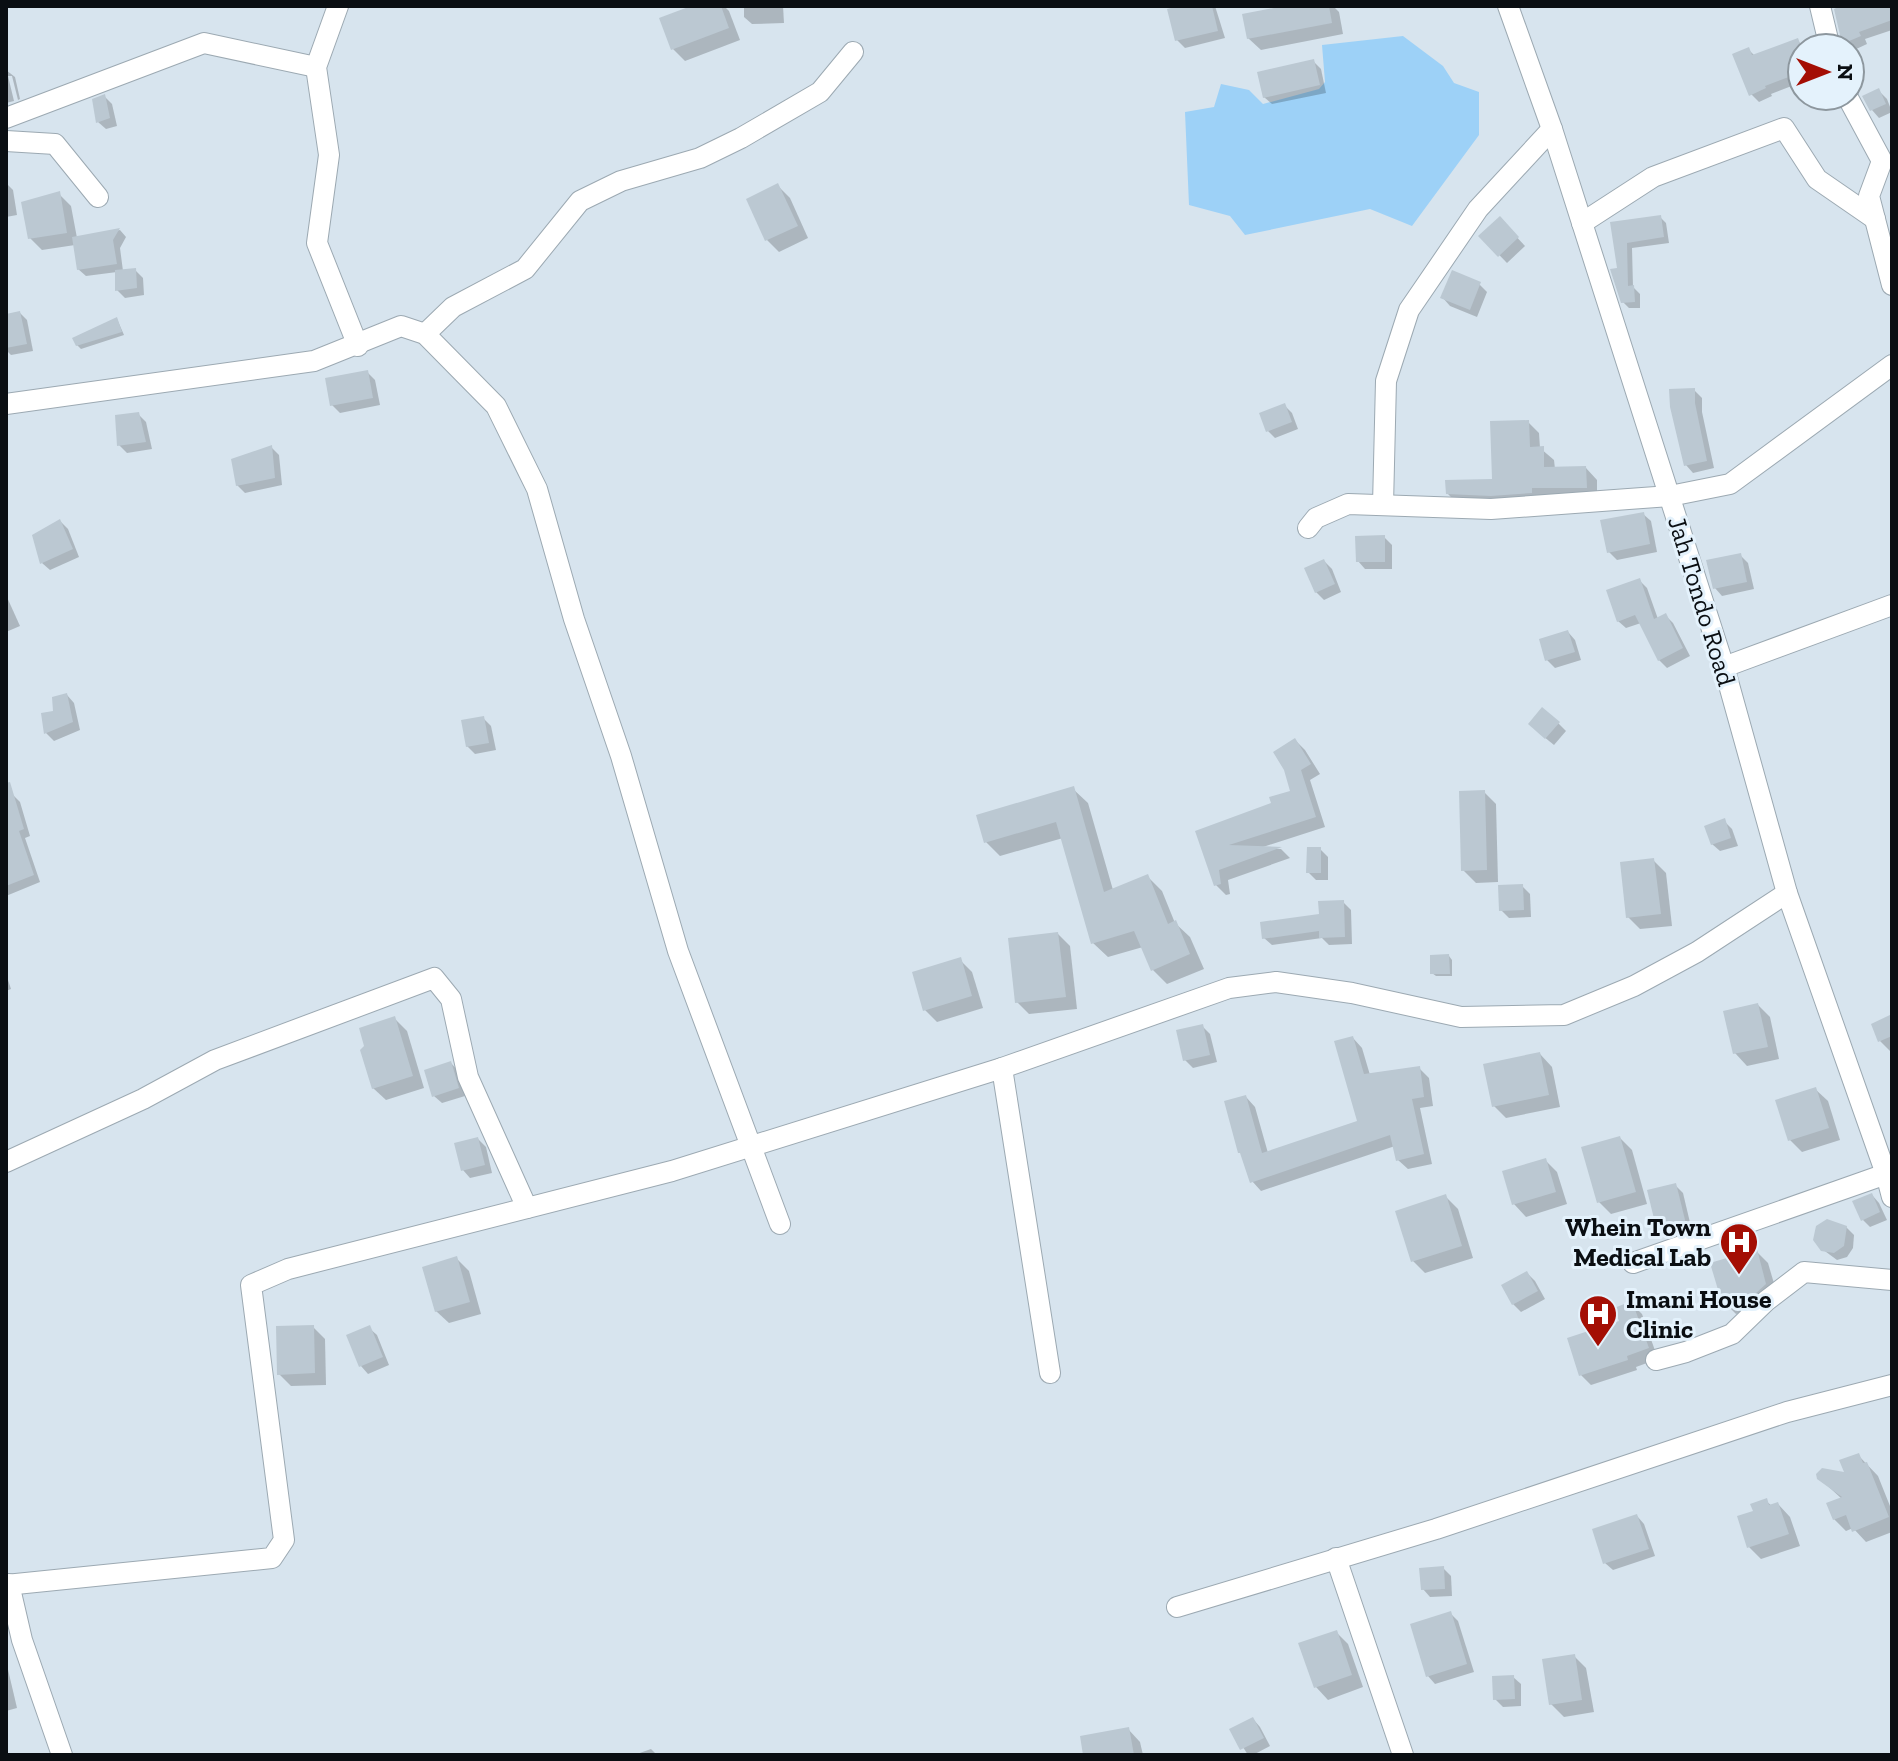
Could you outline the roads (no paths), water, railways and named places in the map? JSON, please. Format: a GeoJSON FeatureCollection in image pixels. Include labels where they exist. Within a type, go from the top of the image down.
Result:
{"type":"FeatureCollection","features":[{"type":"Feature","properties":{"kind":"street"},"geometry":{"type":"LineString","coordinates":[[338,6],[316,67],[329,155],[317,243],[358,346]]}},
{"type":"Feature","properties":{"kind":"street","name":"Jah Tondo Road"},"geometry":{"type":"LineString","coordinates":[[1508,6],[1552,129],[1724,667],[1787,893],[1892,1197]]}},
{"type":"Feature","properties":{"kind":"street"},"geometry":{"type":"LineString","coordinates":[[1820,6],[1826,32]]}},
{"type":"Feature","properties":{"kind":"street"},"geometry":{"type":"LineString","coordinates":[[6,118],[204,43],[316,67]]}},
{"type":"Feature","properties":{"kind":"street"},"geometry":{"type":"LineString","coordinates":[[425,334],[453,307],[525,269],[580,201],[621,181],[700,158],[741,138],[820,92],[853,52]]}},
{"type":"Feature","properties":{"kind":"street"},"geometry":{"type":"LineString","coordinates":[[1856,112],[1882,161],[1869,196],[1892,285]]}},
{"type":"Feature","properties":{"kind":"street"},"geometry":{"type":"LineString","coordinates":[[1582,223],[1653,177],[1784,128],[1817,179],[1875,219]]}},
{"type":"Feature","properties":{"kind":"street"},"geometry":{"type":"LineString","coordinates":[[1383,505],[1386,381],[1409,310],[1478,209],[1552,129]]}},
{"type":"Feature","properties":{"kind":"street"},"geometry":{"type":"LineString","coordinates":[[6,141],[55,144],[98,197]]}},
{"type":"Feature","properties":{"kind":"street"},"geometry":{"type":"LineString","coordinates":[[6,404],[314,361],[358,346],[401,326],[425,334],[496,406],[537,489],[574,619],[621,756],[678,951],[780,1224]]}},
{"type":"Feature","properties":{"kind":"street"},"geometry":{"type":"LineString","coordinates":[[1308,528],[1316,518],[1348,504],[1491,509],[1670,496],[1730,484],[1892,365]]}},
{"type":"Feature","properties":{"kind":"street"},"geometry":{"type":"LineString","coordinates":[[1724,667],[1892,605]]}},
{"type":"Feature","properties":{"kind":"street"},"geometry":{"type":"LineString","coordinates":[[62,1755],[22,1640],[8,1585],[272,1558],[284,1540],[251,1285],[288,1269],[672,1171],[1002,1068],[1229,988],[1276,982],[1352,993],[1461,1017],[1564,1015],[1634,986],[1697,952],[1787,893]]}},
{"type":"Feature","properties":{"kind":"street"},"geometry":{"type":"LineString","coordinates":[[6,1162],[143,1099],[215,1060],[434,978],[451,999],[468,1077],[527,1208]]}},
{"type":"Feature","properties":{"kind":"street"},"geometry":{"type":"LineString","coordinates":[[1002,1068],[1050,1373]]}},
{"type":"Feature","properties":{"kind":"street"},"geometry":{"type":"LineString","coordinates":[[1633,1263],[1886,1174]]}},
{"type":"Feature","properties":{"kind":"street"},"geometry":{"type":"LineString","coordinates":[[1656,1360],[1732,1334],[1766,1301],[1804,1272],[1892,1280]]}},
{"type":"Feature","properties":{"kind":"street"},"geometry":{"type":"LineString","coordinates":[[1177,1607],[1436,1529],[1787,1412],[1892,1385]]}},
{"type":"Feature","properties":{"kind":"street"},"geometry":{"type":"LineString","coordinates":[[1336,1558],[1403,1755]]}},
{"type":"Feature","properties":{"kind":"place","name":"Whein Town Medical Lab"},"geometry":{"type":"Point","coordinates":[1739,1276]}},
{"type":"Feature","properties":{"kind":"place","name":"Imani House Clinic"},"geometry":{"type":"Point","coordinates":[1598,1348]}}]}
